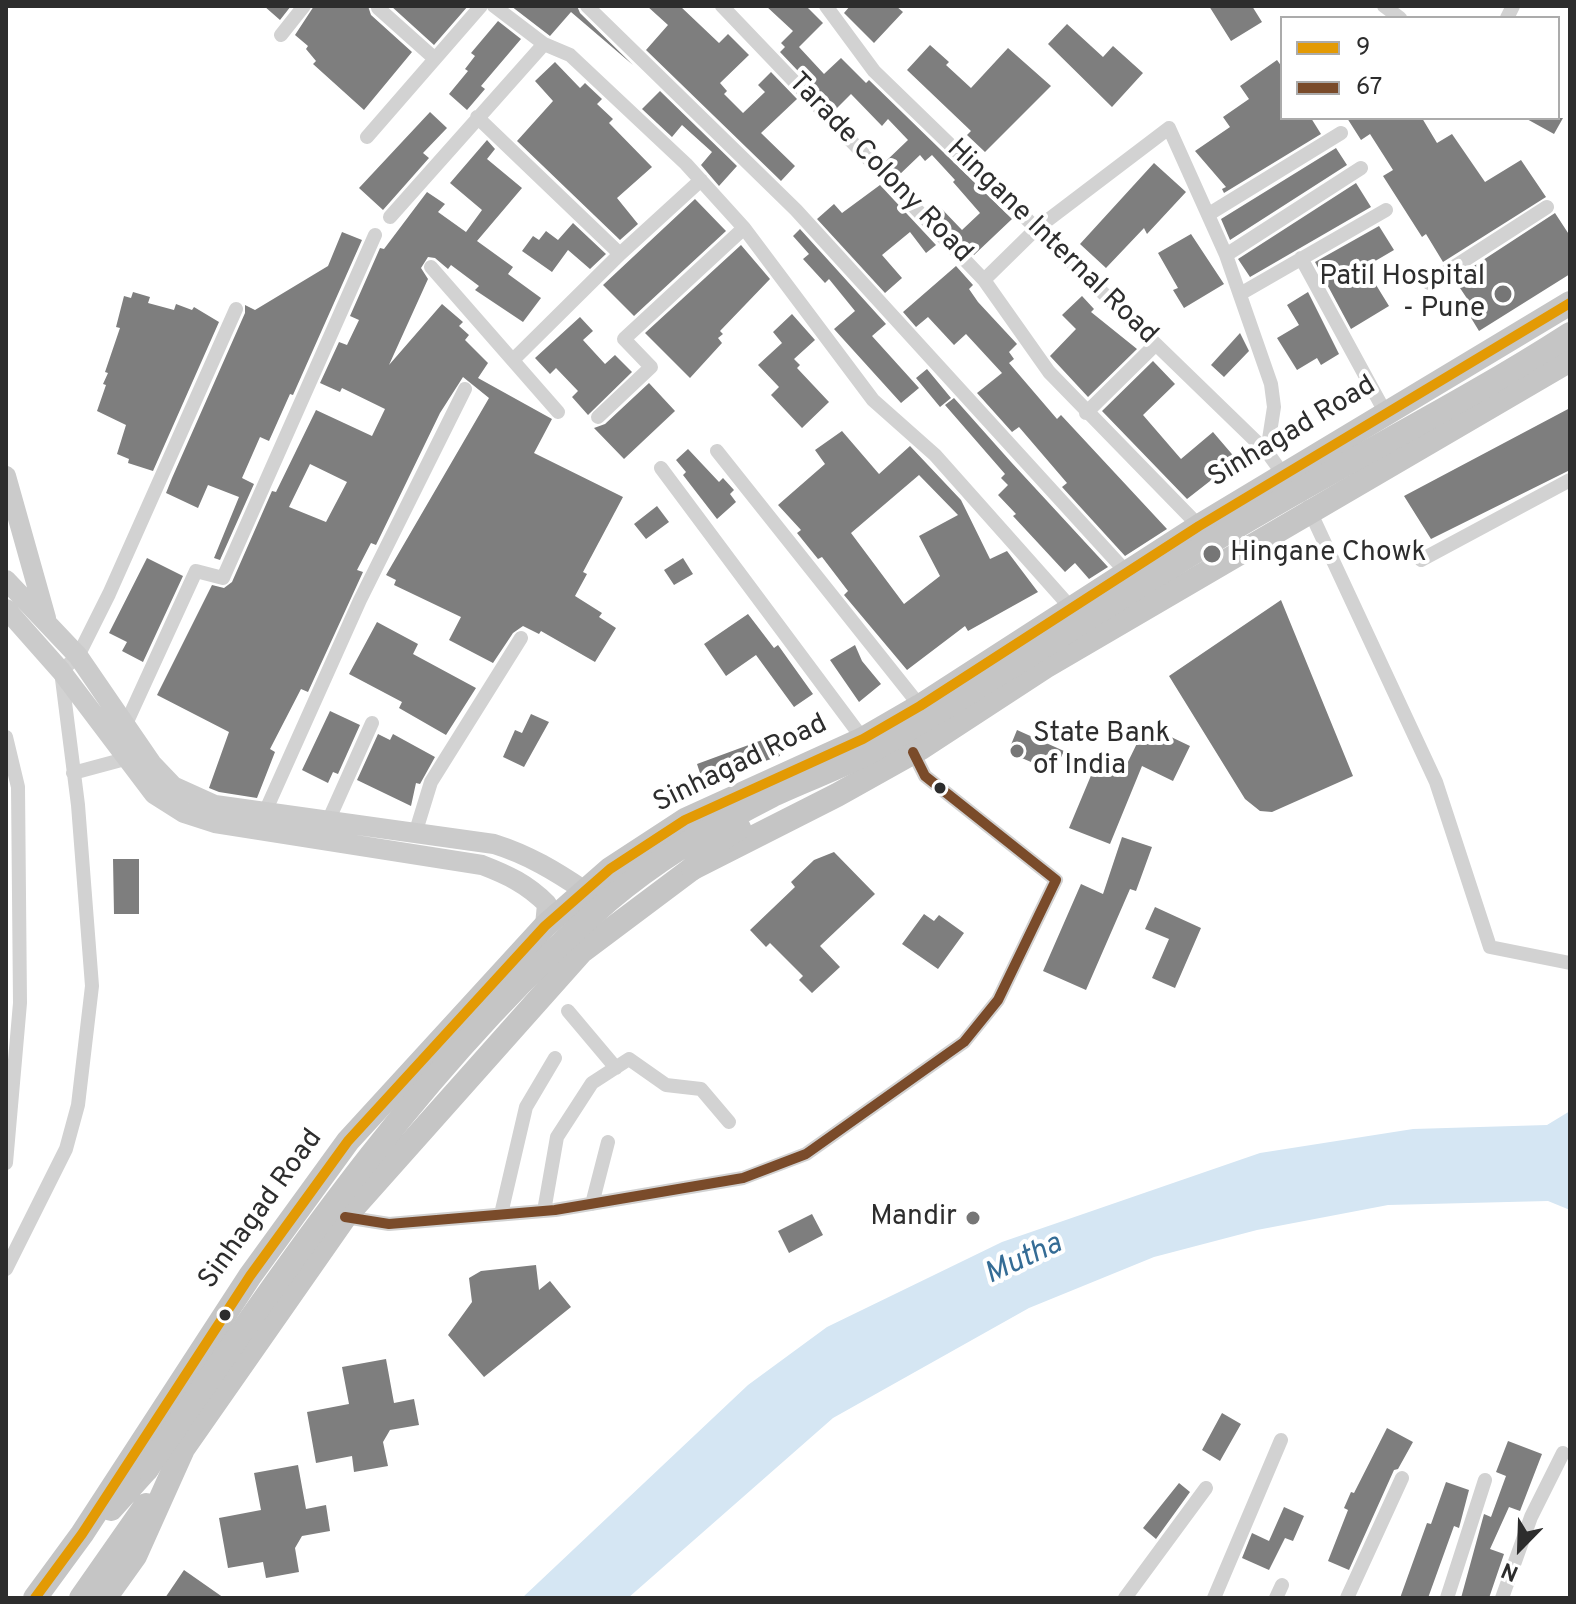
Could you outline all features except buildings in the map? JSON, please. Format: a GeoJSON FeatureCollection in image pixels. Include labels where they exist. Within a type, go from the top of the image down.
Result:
{"type":"FeatureCollection","features":[{"type":"Feature","properties":{"kind":"main road","name":"Sinhagad Road"},"geometry":{"type":"LineString","coordinates":[[35,1598],[82,1534],[250,1276],[348,1141],[545,926],[610,869],[685,820],[863,739],[920,706],[1199,526],[1570,303]]}},
{"type":"Feature","properties":{"kind":"main road"},"geometry":{"type":"LineString","coordinates":[[82,1534],[113,1508],[147,1469],[250,1319],[375,1148],[420,1094],[561,944],[611,898],[709,830],[776,794],[872,750],[1210,542],[1570,334]]}},
{"type":"Feature","properties":{"kind":"main road"},"geometry":{"type":"LineString","coordinates":[[693,868],[913,752],[1045,667],[1568,361]]}},
{"type":"Feature","properties":{"kind":"main road"},"geometry":{"type":"LineString","coordinates":[[81,1598],[345,1217],[581,952],[693,868],[722,839],[748,823],[909,743],[1029,667],[1568,361]]}},
{"type":"Feature","properties":{"kind":"main road"},"geometry":{"type":"LineString","coordinates":[[105,1598],[135,1556],[183,1449]]}},
{"type":"Feature","properties":{"kind":"street"},"geometry":{"type":"LineString","coordinates":[[281,35],[304,6]]}},
{"type":"Feature","properties":{"kind":"street"},"geometry":{"type":"LineString","coordinates":[[367,137],[481,6]]}},
{"type":"Feature","properties":{"kind":"street"},"geometry":{"type":"LineString","coordinates":[[494,6],[544,44],[570,55],[701,180],[744,228],[873,400],[935,455],[1072,609]]}},
{"type":"Feature","properties":{"kind":"street"},"geometry":{"type":"LineString","coordinates":[[587,6],[796,210],[1128,574]]}},
{"type":"Feature","properties":{"kind":"street","name":"Tarade Colony Road"},"geometry":{"type":"LineString","coordinates":[[722,6],[984,280],[1036,229],[1169,128],[1209,214]]}},
{"type":"Feature","properties":{"kind":"street","name":"Hingane Internal Road"},"geometry":{"type":"LineString","coordinates":[[826,6],[874,71],[1267,452],[1311,512],[1436,782],[1490,947],[1570,963]]}},
{"type":"Feature","properties":{"kind":"street"},"geometry":{"type":"LineString","coordinates":[[378,8],[434,58]]}},
{"type":"Feature","properties":{"kind":"street"},"geometry":{"type":"LineString","coordinates":[[390,217],[544,44]]}},
{"type":"Feature","properties":{"kind":"street"},"geometry":{"type":"LineString","coordinates":[[477,117],[620,254]]}},
{"type":"Feature","properties":{"kind":"street"},"geometry":{"type":"LineString","coordinates":[[1267,452],[1274,407],[1271,384],[1209,214],[1341,133]]}},
{"type":"Feature","properties":{"kind":"street"},"geometry":{"type":"LineString","coordinates":[[1226,255],[1361,168]]}},
{"type":"Feature","properties":{"kind":"street"},"geometry":{"type":"LineString","coordinates":[[514,359],[620,254],[701,180]]}},
{"type":"Feature","properties":{"kind":"street"},"geometry":{"type":"LineString","coordinates":[[1429,283],[1547,207]]}},
{"type":"Feature","properties":{"kind":"street"},"geometry":{"type":"LineString","coordinates":[[1240,294],[1386,210]]}},
{"type":"Feature","properties":{"kind":"street"},"geometry":{"type":"LineString","coordinates":[[598,417],[651,367],[624,339],[744,228]]}},
{"type":"Feature","properties":{"kind":"street"},"geometry":{"type":"LineString","coordinates":[[125,726],[196,571],[223,578],[375,235]]}},
{"type":"Feature","properties":{"kind":"street"},"geometry":{"type":"LineString","coordinates":[[1301,258],[1385,412]]}},
{"type":"Feature","properties":{"kind":"street"},"geometry":{"type":"LineString","coordinates":[[431,267],[558,412]]}},
{"type":"Feature","properties":{"kind":"street"},"geometry":{"type":"LineString","coordinates":[[984,280],[1049,372],[1199,526]]}},
{"type":"Feature","properties":{"kind":"street"},"geometry":{"type":"LineString","coordinates":[[61,671],[78,656],[236,309]]}},
{"type":"Feature","properties":{"kind":"street"},"geometry":{"type":"LineString","coordinates":[[1086,413],[1155,345]]}},
{"type":"Feature","properties":{"kind":"street"},"geometry":{"type":"LineString","coordinates":[[265,812],[360,600],[465,389]]}},
{"type":"Feature","properties":{"kind":"street"},"geometry":{"type":"LineString","coordinates":[[717,451],[920,706]]}},
{"type":"Feature","properties":{"kind":"street"},"geometry":{"type":"LineString","coordinates":[[661,468],[863,739]]}},
{"type":"Feature","properties":{"kind":"street"},"geometry":{"type":"LineString","coordinates":[[6,476],[61,671],[92,986],[78,1105],[66,1149],[6,1269]]}},
{"type":"Feature","properties":{"kind":"street"},"geometry":{"type":"LineString","coordinates":[[1421,560],[1570,480]]}},
{"type":"Feature","properties":{"kind":"street"},"geometry":{"type":"LineString","coordinates":[[6,580],[78,656],[152,764],[173,786],[215,805],[265,812],[325,831],[482,865],[513,876],[547,904],[545,926]]}},
{"type":"Feature","properties":{"kind":"street"},"geometry":{"type":"LineString","coordinates":[[6,609],[61,671],[154,794],[184,813],[215,823],[415,834],[494,844],[526,854],[585,891],[590,914],[581,952]]}},
{"type":"Feature","properties":{"kind":"street"},"geometry":{"type":"LineString","coordinates":[[415,834],[431,782],[521,638]]}},
{"type":"Feature","properties":{"kind":"street"},"geometry":{"type":"LineString","coordinates":[[325,831],[372,723]]}},
{"type":"Feature","properties":{"kind":"street"},"geometry":{"type":"LineString","coordinates":[[6,737],[18,787],[20,1003],[6,1163]]}},
{"type":"Feature","properties":{"kind":"street"},"geometry":{"type":"LineString","coordinates":[[345,1217],[389,1224],[544,1211],[743,1178],[806,1154],[964,1042],[998,1000],[1056,880],[925,776],[913,752]]}},
{"type":"Feature","properties":{"kind":"street"},"geometry":{"type":"LineString","coordinates":[[73,773],[125,759]]}},
{"type":"Feature","properties":{"kind":"street"},"geometry":{"type":"LineString","coordinates":[[568,1011],[616,1068]]}},
{"type":"Feature","properties":{"kind":"street"},"geometry":{"type":"LineString","coordinates":[[501,1214],[526,1107],[555,1058]]}},
{"type":"Feature","properties":{"kind":"street"},"geometry":{"type":"LineString","coordinates":[[544,1211],[557,1137],[592,1083],[629,1059],[666,1085],[701,1089],[729,1122]]}},
{"type":"Feature","properties":{"kind":"street"},"geometry":{"type":"LineString","coordinates":[[592,1204],[608,1142]]}},
{"type":"Feature","properties":{"kind":"street"},"geometry":{"type":"LineString","coordinates":[[1214,1598],[1281,1440]]}},
{"type":"Feature","properties":{"kind":"street"},"geometry":{"type":"LineString","coordinates":[[1502,1598],[1531,1517],[1563,1453]]}},
{"type":"Feature","properties":{"kind":"street"},"geometry":{"type":"LineString","coordinates":[[1347,1598],[1402,1478]]}},
{"type":"Feature","properties":{"kind":"street"},"geometry":{"type":"LineString","coordinates":[[1447,1598],[1485,1480]]}},
{"type":"Feature","properties":{"kind":"street"},"geometry":{"type":"LineString","coordinates":[[1125,1598],[1206,1488]]}},
{"type":"Feature","properties":{"kind":"water","name":"Mutha"},"geometry":{"type":"Polygon","coordinates":[[[1570,1111],[1570,1210],[1548,1201],[1388,1205],[1257,1230],[1154,1257],[1029,1308],[833,1418],[628,1598],[522,1598],[748,1385],[827,1327],[1002,1242],[1260,1153],[1413,1129],[1547,1125],[1570,1111]]]}},
{"type":"Feature","properties":{"kind":"transit line","name":"9"},"geometry":{"type":"LineString","coordinates":[[35,1598],[82,1534],[250,1276],[348,1141],[545,926],[610,869],[685,820],[863,739],[920,706],[1199,526],[1570,303]]}},
{"type":"Feature","properties":{"kind":"transit line","name":"67"},"geometry":{"type":"LineString","coordinates":[[345,1217],[389,1224],[555,1210],[743,1178],[806,1154],[964,1042],[998,1000],[1056,880],[925,776],[913,752]]}},
{"type":"Feature","properties":{"kind":"place","name":"Patil Hospital - Pune"},"geometry":{"type":"Point","coordinates":[1503,294]}},
{"type":"Feature","properties":{"kind":"place","name":"Hingane Chowk"},"geometry":{"type":"Point","coordinates":[1212,554]}},
{"type":"Feature","properties":{"kind":"place","name":"State Bank of India"},"geometry":{"type":"Point","coordinates":[1017,751]}},
{"type":"Feature","properties":{"kind":"place","name":"Mandir"},"geometry":{"type":"Point","coordinates":[973,1218]}}]}
